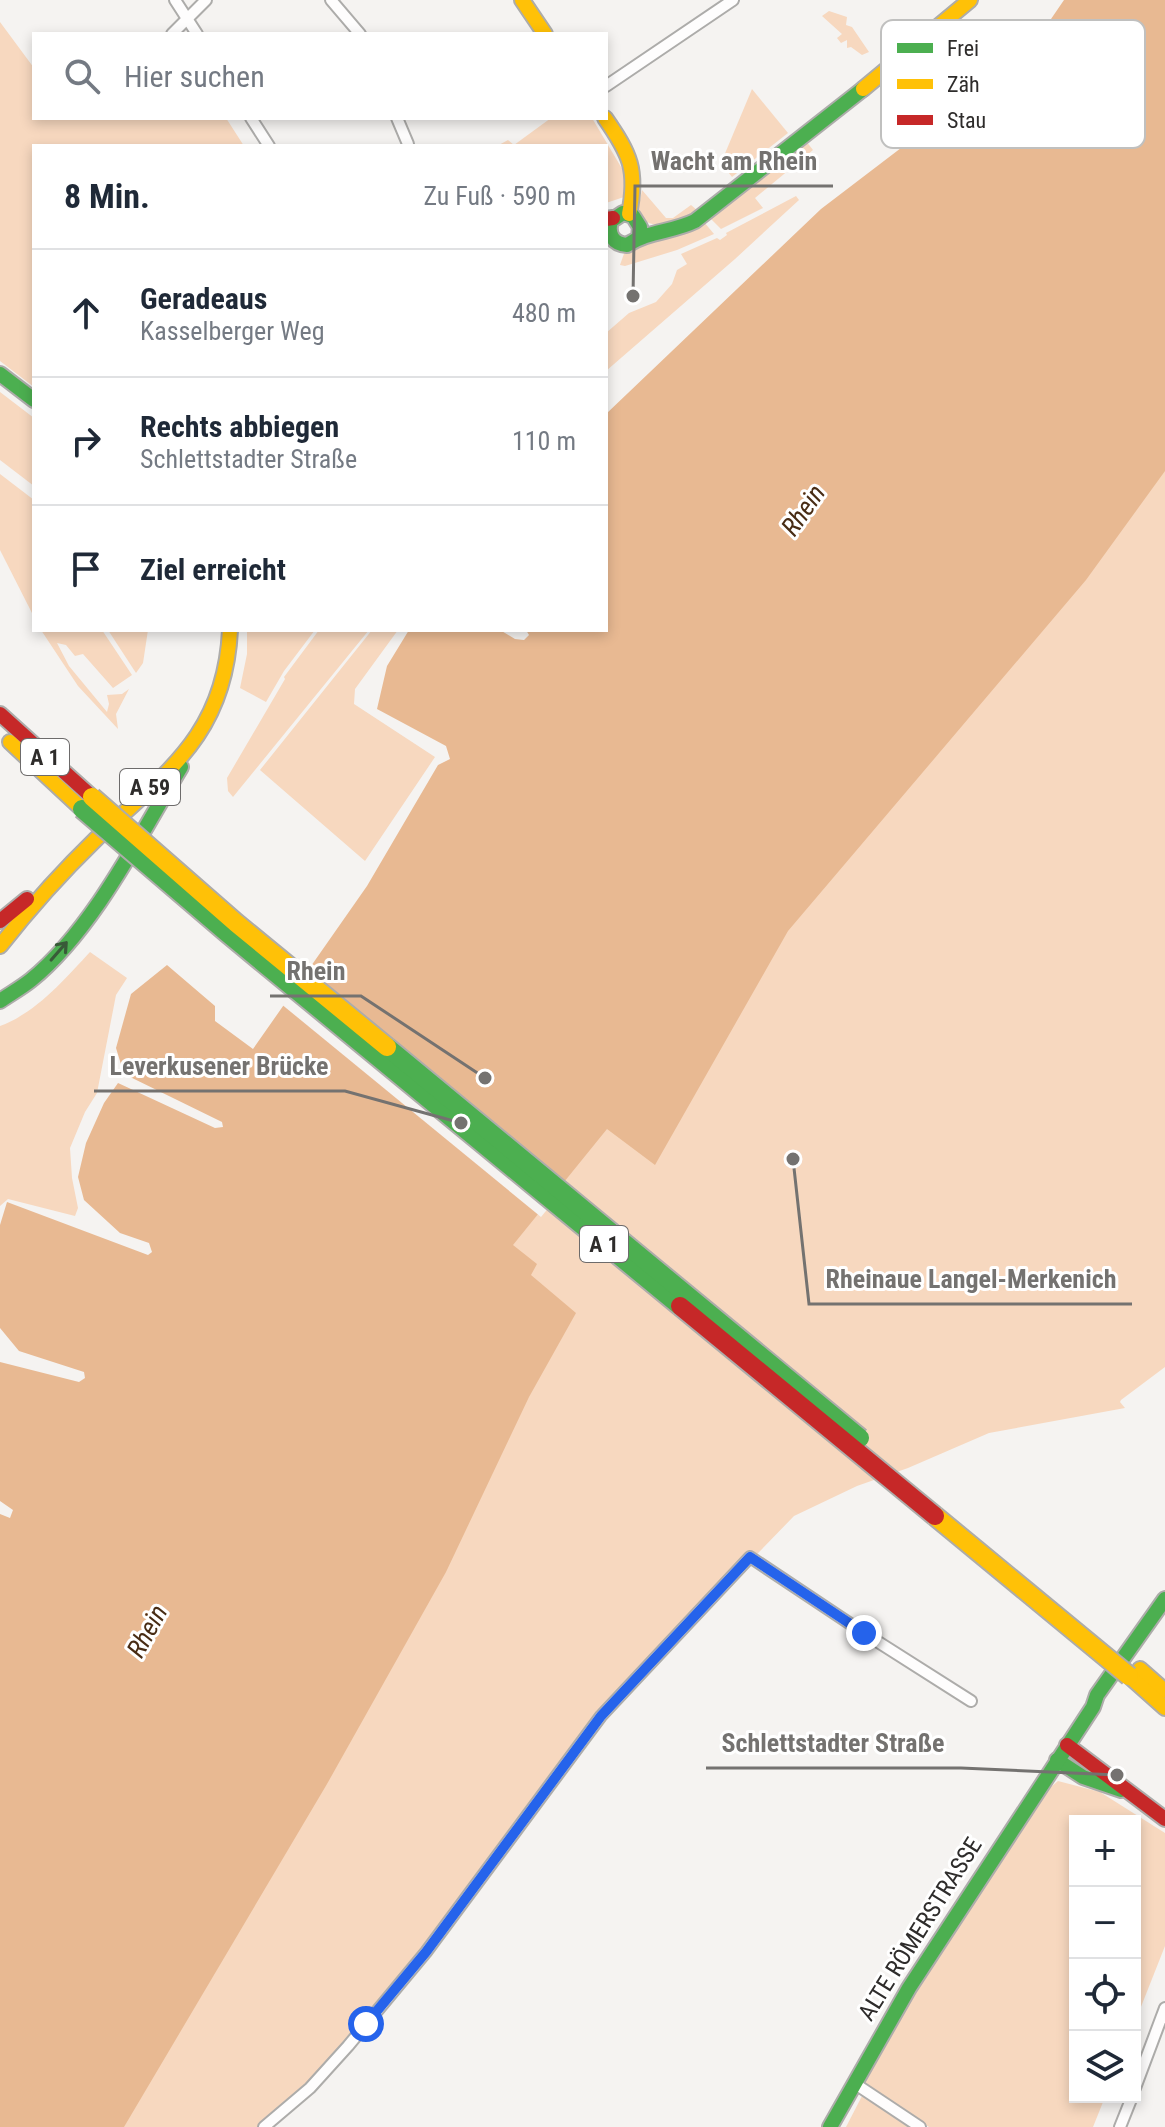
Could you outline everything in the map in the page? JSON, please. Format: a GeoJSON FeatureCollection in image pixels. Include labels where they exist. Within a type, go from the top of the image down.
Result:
{"type":"FeatureCollection","features":[{"type":"Feature","properties":{"kind":"main road"},"geometry":{"type":"LineString","coordinates":[[522,0],[544,32]]}},
{"type":"Feature","properties":{"kind":"main road"},"geometry":{"type":"LineString","coordinates":[[946,20],[970,0]]}},
{"type":"Feature","properties":{"kind":"main road"},"geometry":{"type":"LineString","coordinates":[[606,120],[633,166],[635,187],[620,225],[662,232],[683,227],[703,215],[881,73]]}},
{"type":"Feature","properties":{"kind":"main road"},"geometry":{"type":"LineString","coordinates":[[0,374],[32,398]]}},
{"type":"Feature","properties":{"kind":"main road","name":"A 59"},"geometry":{"type":"LineString","coordinates":[[0,934],[92,832],[166,765],[199,723],[218,668],[221,632]]}},
{"type":"Feature","properties":{"kind":"main road","name":"A 59"},"geometry":{"type":"LineString","coordinates":[[0,946],[27,912],[86,849],[167,771],[204,727],[224,683],[230,653],[230,632]]}},
{"type":"Feature","properties":{"kind":"main road","name":"A 1"},"geometry":{"type":"LineString","coordinates":[[0,714],[87,803]]}},
{"type":"Feature","properties":{"kind":"main road"},"geometry":{"type":"LineString","coordinates":[[0,1001],[31,980],[56,956],[114,878],[204,727]]}},
{"type":"Feature","properties":{"kind":"main road","name":"A 1"},"geometry":{"type":"LineString","coordinates":[[0,731],[87,803],[239,943],[1133,1672],[1165,1691]]}},
{"type":"Feature","properties":{"kind":"main road"},"geometry":{"type":"LineString","coordinates":[[0,921],[38,889]]}},
{"type":"Feature","properties":{"kind":"main road","name":"ALTE RÖMERSTRASSE"},"geometry":{"type":"LineString","coordinates":[[830,2127],[924,1965],[1093,1707],[1097,1695],[1165,1599]]}},
{"type":"Feature","properties":{"kind":"main road","name":"A 1"},"geometry":{"type":"LineString","coordinates":[[1133,1672],[1165,1708]]}},
{"type":"Feature","properties":{"kind":"main road"},"geometry":{"type":"LineString","coordinates":[[1062,1753],[1112,1779],[1121,1790],[1165,1819]]}},
{"type":"Feature","properties":{"kind":"street"},"geometry":{"type":"LineString","coordinates":[[175,0],[196,32]]}},
{"type":"Feature","properties":{"kind":"street"},"geometry":{"type":"LineString","coordinates":[[174,32],[206,0]]}},
{"type":"Feature","properties":{"kind":"street"},"geometry":{"type":"LineString","coordinates":[[331,0],[358,32]]}},
{"type":"Feature","properties":{"kind":"street"},"geometry":{"type":"LineString","coordinates":[[608,85],[733,0]]}},
{"type":"Feature","properties":{"kind":"street"},"geometry":{"type":"LineString","coordinates":[[252,120],[268,144]]}},
{"type":"Feature","properties":{"kind":"street"},"geometry":{"type":"LineString","coordinates":[[398,120],[408,144]]}},
{"type":"Feature","properties":{"kind":"street"},"geometry":{"type":"LineString","coordinates":[[264,2127],[310,2088],[348,2046],[426,1952],[601,1716],[750,1557],[971,1701]]}},
{"type":"Feature","properties":{"kind":"street"},"geometry":{"type":"LineString","coordinates":[[1141,2072],[1165,2008]]}},
{"type":"Feature","properties":{"kind":"street"},"geometry":{"type":"LineString","coordinates":[[854,2083],[920,2127]]}},
{"type":"Feature","properties":{"kind":"street"},"geometry":{"type":"LineString","coordinates":[[1120,2127],[1130,2103]]}},
{"type":"Feature","properties":{"kind":"shaded area"},"geometry":{"type":"Polygon","coordinates":[[[829,11],[847,17],[846,25],[852,27],[869,52],[862,55],[851,47],[847,48],[847,40],[841,43],[837,38],[842,34],[822,16],[829,11]]]}},
{"type":"Feature","properties":{"kind":"shaded area"},"geometry":{"type":"Polygon","coordinates":[[[0,22],[32,65],[32,120],[227,120],[243,144],[32,144],[32,385],[0,361],[0,22]]]}},
{"type":"Feature","properties":{"kind":"shaded area"},"geometry":{"type":"Polygon","coordinates":[[[752,89],[788,133],[732,177],[721,163],[752,89]]]}},
{"type":"Feature","properties":{"kind":"shaded area"},"geometry":{"type":"Polygon","coordinates":[[[548,120],[593,120],[607,144],[515,144],[548,120]]]}},
{"type":"Feature","properties":{"kind":"shaded area"},"geometry":{"type":"Polygon","coordinates":[[[806,141],[813,150],[755,198],[763,208],[721,229],[710,218],[806,141]]]}},
{"type":"Feature","properties":{"kind":"shaded area"},"geometry":{"type":"Polygon","coordinates":[[[608,145],[624,172],[624,197],[608,202],[608,145]]]}},
{"type":"Feature","properties":{"kind":"shaded area"},"geometry":{"type":"Polygon","coordinates":[[[642,190],[666,218],[673,218],[691,205],[698,211],[665,224],[650,223],[638,211],[642,190]]]}},
{"type":"Feature","properties":{"kind":"shaded area"},"geometry":{"type":"Polygon","coordinates":[[[796,196],[799,200],[608,369],[608,331],[629,313],[656,302],[672,284],[677,270],[687,264],[681,254],[717,238],[720,240],[726,233],[796,196]]]}},
{"type":"Feature","properties":{"kind":"shaded area"},"geometry":{"type":"Polygon","coordinates":[[[1165,200],[1165,1367],[1121,1400],[1125,1408],[989,1433],[857,1486],[794,1516],[604,1719],[477,1884],[308,2088],[260,2127],[0,2127],[0,1925],[1165,200]]]}},
{"type":"Feature","properties":{"kind":"shaded area"},"geometry":{"type":"Polygon","coordinates":[[[704,222],[714,234],[677,250],[620,265],[626,248],[704,222]]]}},
{"type":"Feature","properties":{"kind":"shaded area"},"geometry":{"type":"Polygon","coordinates":[[[0,392],[32,416],[32,484],[0,460],[0,392]]]}},
{"type":"Feature","properties":{"kind":"shaded area"},"geometry":{"type":"Polygon","coordinates":[[[0,474],[32,498],[32,613],[0,550],[0,474]]]}},
{"type":"Feature","properties":{"kind":"shaded area"},"geometry":{"type":"Polygon","coordinates":[[[42,632],[103,632],[132,675],[113,688],[83,654],[75,656],[66,645],[57,643],[69,666],[107,712],[107,695],[122,694],[129,689],[116,714],[118,729],[78,686],[42,632]]]}},
{"type":"Feature","properties":{"kind":"shaded area"},"geometry":{"type":"Polygon","coordinates":[[[109,632],[148,632],[143,663],[136,673],[109,632]]]}},
{"type":"Feature","properties":{"kind":"shaded area"},"geometry":{"type":"Polygon","coordinates":[[[247,632],[313,632],[284,671],[266,702],[240,688],[247,654],[247,632]]]}},
{"type":"Feature","properties":{"kind":"shaded area"},"geometry":{"type":"Polygon","coordinates":[[[318,632],[367,632],[233,797],[228,791],[227,778],[284,677],[318,632]]]}},
{"type":"Feature","properties":{"kind":"shaded area"},"geometry":{"type":"Polygon","coordinates":[[[370,632],[397,632],[355,689],[354,704],[435,757],[365,861],[260,770],[370,632]]]}},
{"type":"Feature","properties":{"kind":"shaded area"},"geometry":{"type":"Polygon","coordinates":[[[90,952],[127,978],[116,995],[97,1093],[70,1148],[78,1208],[75,1216],[8,1199],[0,1206],[0,1026],[38,1004],[90,952]]]}},
{"type":"Feature","properties":{"kind":"shaded area"},"geometry":{"type":"Polygon","coordinates":[[[1058,1781],[1100,1792],[1136,1815],[1069,1815],[1069,2103],[1103,2103],[1093,2127],[929,2127],[862,2083],[937,1957],[1046,1791],[1058,1781]]]}},
{"type":"Feature","properties":{"kind":"shaded area"},"geometry":{"type":"Polygon","coordinates":[[[1141,1818],[1165,1833],[1165,1946],[1141,2007],[1141,1818]]]}},
{"type":"Feature","properties":{"kind":"shaded area"},"geometry":{"type":"Polygon","coordinates":[[[862,2096],[908,2127],[846,2127],[862,2096]]]}},
{"type":"Feature","properties":{"kind":"water"},"geometry":{"type":"Polygon","coordinates":[[[1064,0],[1165,0],[1165,471],[1086,580],[788,931],[655,1165],[607,1129],[513,1245],[537,1264],[531,1275],[576,1313],[529,1397],[446,1572],[327,1784],[124,2127],[0,2127],[0,1514],[10,1518],[13,1510],[0,1501],[0,1362],[79,1382],[85,1378],[84,1372],[19,1351],[0,1328],[0,1225],[7,1202],[148,1255],[152,1252],[149,1243],[120,1233],[84,1200],[78,1177],[86,1143],[104,1103],[118,1083],[215,1128],[223,1127],[222,1122],[124,1074],[116,1048],[131,994],[167,965],[215,1006],[215,1021],[253,1049],[367,886],[438,765],[450,759],[446,746],[377,709],[387,666],[408,632],[503,632],[524,640],[529,635],[527,632],[608,632],[608,412],[821,209],[901,148],[1145,148],[1145,20],[1051,19],[1064,0]]]}},
{"type":"Feature","properties":{"kind":"pier"},"geometry":{"type":"Polygon","coordinates":[[[305,967],[568,1184],[541,1217],[280,1003],[305,967]]]}},
{"type":"Feature","properties":{"kind":"traffic: fast"},"geometry":{"type":"LineString","coordinates":[[639,237],[640,227],[633,216],[623,213],[611,221],[612,238],[627,245],[695,221],[863,89]]}},
{"type":"Feature","properties":{"kind":"traffic: fast"},"geometry":{"type":"LineString","coordinates":[[0,374],[32,398]]}},
{"type":"Feature","properties":{"kind":"traffic: fast"},"geometry":{"type":"LineString","coordinates":[[0,1001],[31,980],[75,935],[114,880],[181,767]]}},
{"type":"Feature","properties":{"kind":"traffic: fast"},"geometry":{"type":"LineString","coordinates":[[82,809],[227,933],[680,1306]]}},
{"type":"Feature","properties":{"kind":"traffic: fast"},"geometry":{"type":"LineString","coordinates":[[387,1047],[860,1438]]}},
{"type":"Feature","properties":{"kind":"traffic: fast"},"geometry":{"type":"LineString","coordinates":[[830,2127],[909,1988],[1093,1707],[1097,1695],[1165,1599]]}},
{"type":"Feature","properties":{"kind":"traffic: fast"},"geometry":{"type":"LineString","coordinates":[[1057,1760],[1083,1777],[1121,1790]]}},
{"type":"Feature","properties":{"kind":"traffic: slow"},"geometry":{"type":"LineString","coordinates":[[522,0],[544,32]]}},
{"type":"Feature","properties":{"kind":"traffic: slow"},"geometry":{"type":"LineString","coordinates":[[946,20],[970,0]]}},
{"type":"Feature","properties":{"kind":"traffic: slow"},"geometry":{"type":"LineString","coordinates":[[863,89],[881,74]]}},
{"type":"Feature","properties":{"kind":"traffic: slow"},"geometry":{"type":"LineString","coordinates":[[606,120],[630,163],[633,186],[629,214]]}},
{"type":"Feature","properties":{"kind":"traffic: slow"},"geometry":{"type":"LineString","coordinates":[[0,946],[70,865],[187,750],[217,698],[226,667],[230,632]]}},
{"type":"Feature","properties":{"kind":"traffic: slow"},"geometry":{"type":"LineString","coordinates":[[10,742],[82,809]]}},
{"type":"Feature","properties":{"kind":"traffic: slow"},"geometry":{"type":"LineString","coordinates":[[92,797],[236,923],[387,1047]]}},
{"type":"Feature","properties":{"kind":"traffic: slow"},"geometry":{"type":"LineString","coordinates":[[935,1516],[1129,1676]]}},
{"type":"Feature","properties":{"kind":"traffic: slow"},"geometry":{"type":"LineString","coordinates":[[1140,1669],[1165,1691]]}},
{"type":"Feature","properties":{"kind":"traffic: slow"},"geometry":{"type":"LineString","coordinates":[[1129,1676],[1165,1708]]}},
{"type":"Feature","properties":{"kind":"traffic: jam"},"geometry":{"type":"LineString","coordinates":[[608,219],[613,218]]}},
{"type":"Feature","properties":{"kind":"traffic: jam"},"geometry":{"type":"LineString","coordinates":[[0,714],[92,797]]}},
{"type":"Feature","properties":{"kind":"traffic: jam"},"geometry":{"type":"LineString","coordinates":[[0,921],[27,899]]}},
{"type":"Feature","properties":{"kind":"traffic: jam"},"geometry":{"type":"LineString","coordinates":[[680,1306],[935,1516]]}},
{"type":"Feature","properties":{"kind":"traffic: jam"},"geometry":{"type":"LineString","coordinates":[[1067,1745],[1165,1819]]}},
{"type":"Feature","properties":{"kind":"place","name":"Wacht am Rhein"},"geometry":{"type":"Point","coordinates":[633,296]}},
{"type":"Feature","properties":{"kind":"place","name":"Rhein"},"geometry":{"type":"Point","coordinates":[485,1078]}},
{"type":"Feature","properties":{"kind":"place","name":"Leverkusener Brücke"},"geometry":{"type":"Point","coordinates":[461,1123]}},
{"type":"Feature","properties":{"kind":"place","name":"Rheinaue Langel-Merkenich"},"geometry":{"type":"Point","coordinates":[793,1159]}},
{"type":"Feature","properties":{"kind":"place","name":"Schlettstadter Straße"},"geometry":{"type":"Point","coordinates":[1117,1775]}},
{"type":"Feature","properties":{"kind":"route"},"geometry":{"type":"LineString","coordinates":[[366,2024],[426,1952],[601,1716],[750,1557],[864,1633]]}}]}
